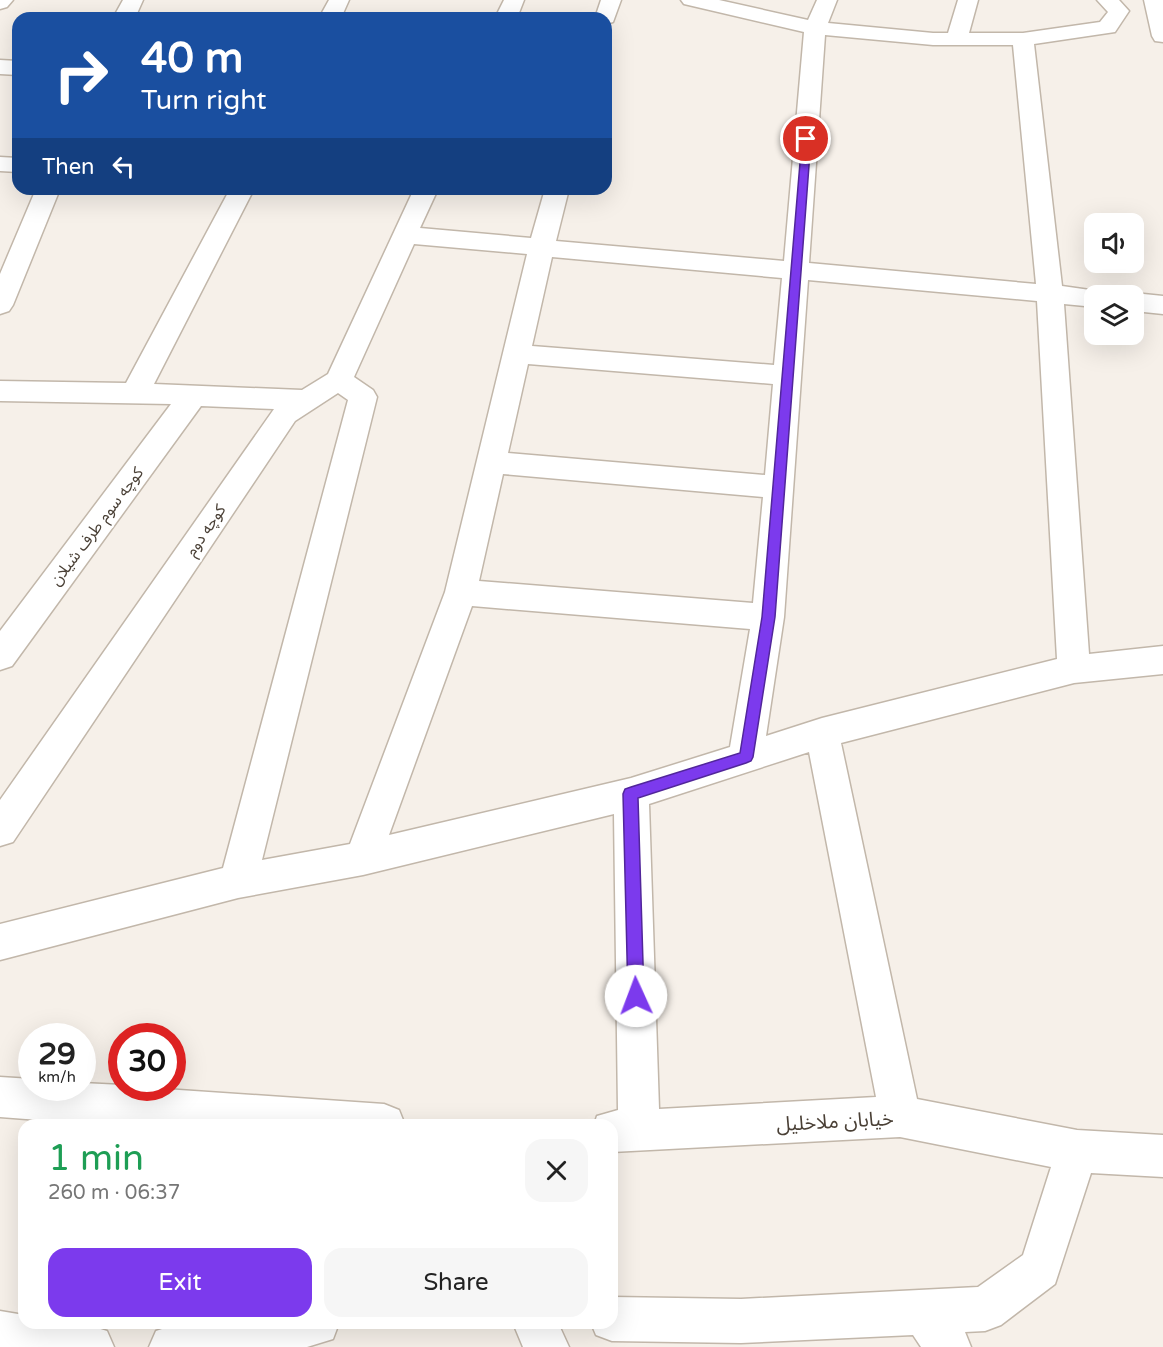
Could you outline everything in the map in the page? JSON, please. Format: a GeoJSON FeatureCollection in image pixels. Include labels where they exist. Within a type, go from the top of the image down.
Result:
{"type":"FeatureCollection","features":[{"type":"Feature","properties":{"kind":"street"},"geometry":{"type":"LineString","coordinates":[[691,0],[815,28],[933,39],[1023,39],[1107,27],[1119,11],[1107,0]]}},
{"type":"Feature","properties":{"kind":"street"},"geometry":{"type":"LineString","coordinates":[[746,757],[768,617],[815,28],[827,0]]}},
{"type":"Feature","properties":{"kind":"street"},"geometry":{"type":"LineString","coordinates":[[957,39],[968,0]]}},
{"type":"Feature","properties":{"kind":"street"},"geometry":{"type":"LineString","coordinates":[[1154,0],[1163,36]]}},
{"type":"Feature","properties":{"kind":"street"},"geometry":{"type":"LineString","coordinates":[[1023,39],[1050,294],[1074,669]]}},
{"type":"Feature","properties":{"kind":"street"},"geometry":{"type":"LineString","coordinates":[[3,291],[45,195]]}},
{"type":"Feature","properties":{"kind":"street"},"geometry":{"type":"LineString","coordinates":[[135,393],[239,195]]}},
{"type":"Feature","properties":{"kind":"street"},"geometry":{"type":"LineString","coordinates":[[238,881],[363,397],[339,380],[423,195]]}},
{"type":"Feature","properties":{"kind":"street"},"geometry":{"type":"LineString","coordinates":[[363,858],[461,592],[555,195]]}},
{"type":"Feature","properties":{"kind":"street"},"geometry":{"type":"LineString","coordinates":[[405,235],[1084,297]]}},
{"type":"Feature","properties":{"kind":"street"},"geometry":{"type":"LineString","coordinates":[[1144,303],[1163,305]]}},
{"type":"Feature","properties":{"kind":"street"},"geometry":{"type":"LineString","coordinates":[[516,354],[787,376]]}},
{"type":"Feature","properties":{"kind":"street","name":"کوچه دوم"},"geometry":{"type":"LineString","coordinates":[[0,831],[285,414],[339,380]]}},
{"type":"Feature","properties":{"kind":"street"},"geometry":{"type":"LineString","coordinates":[[0,391],[135,393],[306,400]]}},
{"type":"Feature","properties":{"kind":"street","name":"کوچه سوم طرف شیلان"},"geometry":{"type":"LineString","coordinates":[[0,656],[193,396]]}},
{"type":"Feature","properties":{"kind":"street"},"geometry":{"type":"LineString","coordinates":[[491,462],[778,487]]}},
{"type":"Feature","properties":{"kind":"street"},"geometry":{"type":"LineString","coordinates":[[461,592],[768,617]]}},
{"type":"Feature","properties":{"kind":"street"},"geometry":{"type":"LineString","coordinates":[[0,942],[238,881],[363,858],[631,794],[822,733],[1074,669],[1163,660]]}},
{"type":"Feature","properties":{"kind":"street"},"geometry":{"type":"LineString","coordinates":[[822,733],[900,1116]]}},
{"type":"Feature","properties":{"kind":"street"},"geometry":{"type":"LineString","coordinates":[[626,1131],[631,794]]}},
{"type":"Feature","properties":{"kind":"street"},"geometry":{"type":"LineString","coordinates":[[0,1097],[302,1119]]}},
{"type":"Feature","properties":{"kind":"street","name":"خیابان ملاخلیل"},"geometry":{"type":"LineString","coordinates":[[626,1131],[900,1116],[1077,1151],[1163,1156]]}},
{"type":"Feature","properties":{"kind":"street"},"geometry":{"type":"LineString","coordinates":[[618,1319],[741,1321],[936,1330],[985,1309],[1040,1269],[1077,1151]]}},
{"type":"Feature","properties":{"kind":"street"},"geometry":{"type":"LineString","coordinates":[[172,1347],[281,1329]]}},
{"type":"Feature","properties":{"kind":"street"},"geometry":{"type":"LineString","coordinates":[[538,1329],[546,1347]]}},
{"type":"Feature","properties":{"kind":"street"},"geometry":{"type":"LineString","coordinates":[[0,1334],[91,1347]]}},
{"type":"Feature","properties":{"kind":"route"},"geometry":{"type":"LineString","coordinates":[[636,996],[631,794],[746,757],[768,617],[806,139]]}}]}
